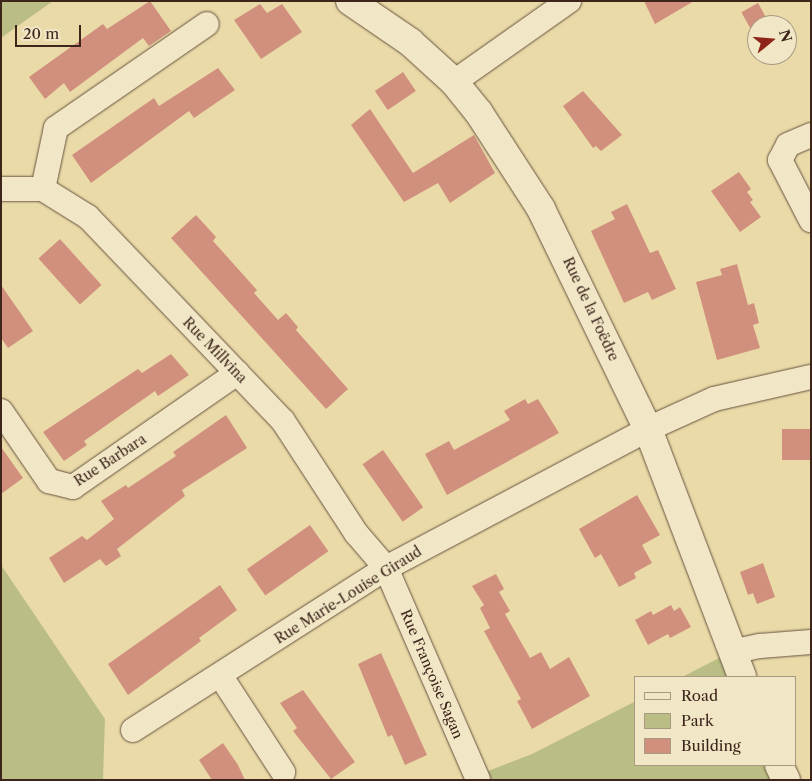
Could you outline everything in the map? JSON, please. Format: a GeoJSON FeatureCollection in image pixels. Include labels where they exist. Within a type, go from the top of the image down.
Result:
{"type":"FeatureCollection","features":[{"type":"Feature","properties":{"kind":"street","name":"Rue de la Foëdre"},"geometry":{"type":"LineString","coordinates":[[350,1],[410,42],[454,82],[479,114],[541,209],[648,429],[742,676]]}},
{"type":"Feature","properties":{"kind":"street"},"geometry":{"type":"LineString","coordinates":[[454,82],[569,1]]}},
{"type":"Feature","properties":{"kind":"street"},"geometry":{"type":"LineString","coordinates":[[43,190],[56,128],[207,24]]}},
{"type":"Feature","properties":{"kind":"street"},"geometry":{"type":"LineString","coordinates":[[811,135],[788,145],[780,160],[811,220]]}},
{"type":"Feature","properties":{"kind":"street","name":"Rue Millvina"},"geometry":{"type":"LineString","coordinates":[[1,189],[43,190],[88,217],[283,421],[356,533],[386,568]]}},
{"type":"Feature","properties":{"kind":"street","name":"Rue Barbara"},"geometry":{"type":"LineString","coordinates":[[1,410],[49,481],[73,487],[237,373]]}},
{"type":"Feature","properties":{"kind":"street","name":"Rue Marie-Louise Giraud"},"geometry":{"type":"LineString","coordinates":[[134,730],[386,568],[648,429],[714,399],[811,377]]}},
{"type":"Feature","properties":{"kind":"street","name":"Rue Françoise Sagan"},"geometry":{"type":"LineString","coordinates":[[386,568],[478,780]]}},
{"type":"Feature","properties":{"kind":"street"},"geometry":{"type":"LineString","coordinates":[[731,652],[760,646],[811,642]]}},
{"type":"Feature","properties":{"kind":"street"},"geometry":{"type":"LineString","coordinates":[[220,675],[283,772]]}},
{"type":"Feature","properties":{"kind":"street"},"geometry":{"type":"LineString","coordinates":[[779,766],[786,780]]}},
{"type":"Feature","properties":{"kind":"green space"},"geometry":{"type":"Polygon","coordinates":[[[1,1],[53,1],[1,38],[1,1]]]}},
{"type":"Feature","properties":{"kind":"green space"},"geometry":{"type":"Polygon","coordinates":[[[1,565],[105,719],[103,780],[1,780],[1,565]]]}},
{"type":"Feature","properties":{"kind":"green space"},"geometry":{"type":"Polygon","coordinates":[[[731,652],[742,676],[684,676],[731,652]]]}},
{"type":"Feature","properties":{"kind":"green space"},"geometry":{"type":"Polygon","coordinates":[[[634,702],[634,766],[779,766],[786,780],[465,780],[532,754],[634,702]]]}},
{"type":"Feature","properties":{"kind":"building"},"geometry":{"type":"Polygon","coordinates":[[[150,1],[171,31],[149,46],[143,38],[70,92],[64,83],[45,99],[29,77],[103,24],[107,29],[150,1]]]}},
{"type":"Feature","properties":{"kind":"building"},"geometry":{"type":"Polygon","coordinates":[[[644,1],[694,1],[655,24],[644,1]]]}},
{"type":"Feature","properties":{"kind":"building"},"geometry":{"type":"Polygon","coordinates":[[[758,3],[765,15],[747,15],[747,22],[741,12],[758,3]]]}},
{"type":"Feature","properties":{"kind":"building"},"geometry":{"type":"Polygon","coordinates":[[[260,4],[267,13],[282,4],[302,32],[261,59],[234,20],[260,4]]]}},
{"type":"Feature","properties":{"kind":"building"},"geometry":{"type":"Polygon","coordinates":[[[218,68],[235,90],[194,118],[189,111],[91,183],[72,155],[154,98],[159,106],[218,68]]]}},
{"type":"Feature","properties":{"kind":"building"},"geometry":{"type":"Polygon","coordinates":[[[403,72],[416,91],[388,110],[375,91],[403,72]]]}},
{"type":"Feature","properties":{"kind":"building"},"geometry":{"type":"Polygon","coordinates":[[[583,91],[622,135],[601,151],[596,146],[593,148],[563,106],[583,91]]]}},
{"type":"Feature","properties":{"kind":"building"},"geometry":{"type":"Polygon","coordinates":[[[370,109],[413,173],[474,135],[495,173],[450,203],[438,183],[404,202],[351,125],[370,109]]]}},
{"type":"Feature","properties":{"kind":"building"},"geometry":{"type":"Polygon","coordinates":[[[739,172],[751,189],[747,192],[753,200],[750,202],[761,217],[740,232],[711,191],[739,172]]]}},
{"type":"Feature","properties":{"kind":"building"},"geometry":{"type":"Polygon","coordinates":[[[627,204],[650,253],[658,250],[676,289],[652,300],[648,292],[624,303],[591,231],[615,219],[611,212],[627,204]]]}},
{"type":"Feature","properties":{"kind":"building"},"geometry":{"type":"Polygon","coordinates":[[[196,215],[216,237],[213,241],[257,290],[254,293],[278,320],[286,313],[298,327],[296,330],[348,389],[326,409],[171,238],[196,215]]]}},
{"type":"Feature","properties":{"kind":"building"},"geometry":{"type":"Polygon","coordinates":[[[60,239],[101,285],[80,304],[38,258],[60,239]]]}},
{"type":"Feature","properties":{"kind":"building"},"geometry":{"type":"Polygon","coordinates":[[[737,264],[748,305],[754,303],[759,323],[753,325],[760,348],[717,360],[696,282],[722,275],[720,269],[737,264]]]}},
{"type":"Feature","properties":{"kind":"building"},"geometry":{"type":"Polygon","coordinates":[[[1,285],[33,331],[8,348],[1,338],[1,285]]]}},
{"type":"Feature","properties":{"kind":"building"},"geometry":{"type":"Polygon","coordinates":[[[171,354],[189,375],[158,396],[155,391],[84,441],[87,445],[64,461],[43,432],[138,369],[142,373],[171,354]]]}},
{"type":"Feature","properties":{"kind":"building"},"geometry":{"type":"Polygon","coordinates":[[[525,399],[528,404],[538,399],[559,433],[447,495],[425,454],[449,441],[454,450],[510,420],[504,411],[525,399]]]}},
{"type":"Feature","properties":{"kind":"building"},"geometry":{"type":"Polygon","coordinates":[[[226,415],[247,448],[182,490],[185,496],[117,549],[121,556],[106,566],[100,559],[64,583],[49,558],[82,536],[87,540],[114,519],[101,501],[126,485],[128,488],[176,456],[173,452],[226,415]]]}},
{"type":"Feature","properties":{"kind":"building"},"geometry":{"type":"Polygon","coordinates":[[[782,429],[811,429],[811,460],[782,460],[782,429]]]}},
{"type":"Feature","properties":{"kind":"building"},"geometry":{"type":"Polygon","coordinates":[[[1,447],[23,478],[1,494],[1,447]]]}},
{"type":"Feature","properties":{"kind":"building"},"geometry":{"type":"Polygon","coordinates":[[[383,450],[423,507],[403,522],[363,464],[383,450]]]}},
{"type":"Feature","properties":{"kind":"building"},"geometry":{"type":"Polygon","coordinates":[[[637,495],[660,535],[642,545],[652,563],[634,573],[636,578],[619,587],[601,554],[595,558],[579,529],[637,495]]]}},
{"type":"Feature","properties":{"kind":"building"},"geometry":{"type":"Polygon","coordinates":[[[310,525],[328,551],[265,595],[247,569],[310,525]]]}},
{"type":"Feature","properties":{"kind":"building"},"geometry":{"type":"Polygon","coordinates":[[[763,563],[775,597],[757,604],[753,593],[748,595],[740,572],[763,563]]]}},
{"type":"Feature","properties":{"kind":"building"},"geometry":{"type":"Polygon","coordinates":[[[496,574],[504,589],[499,592],[510,611],[505,614],[530,658],[541,652],[550,669],[569,657],[590,696],[532,729],[517,701],[521,699],[484,631],[490,628],[480,608],[484,605],[472,586],[496,574]]]}},
{"type":"Feature","properties":{"kind":"building"},"geometry":{"type":"Polygon","coordinates":[[[220,585],[237,610],[199,638],[201,641],[128,695],[108,664],[220,585]]]}},
{"type":"Feature","properties":{"kind":"building"},"geometry":{"type":"Polygon","coordinates":[[[671,605],[674,611],[680,607],[691,627],[670,638],[668,634],[648,645],[635,620],[651,611],[653,615],[671,605]]]}},
{"type":"Feature","properties":{"kind":"building"},"geometry":{"type":"Polygon","coordinates":[[[381,653],[427,755],[405,765],[392,735],[388,737],[358,664],[381,653]]]}},
{"type":"Feature","properties":{"kind":"building"},"geometry":{"type":"Polygon","coordinates":[[[303,690],[355,762],[331,779],[293,731],[297,728],[280,703],[303,690]]]}},
{"type":"Feature","properties":{"kind":"building"},"geometry":{"type":"Polygon","coordinates":[[[223,743],[238,765],[245,780],[212,780],[199,760],[223,743]]]}}]}
